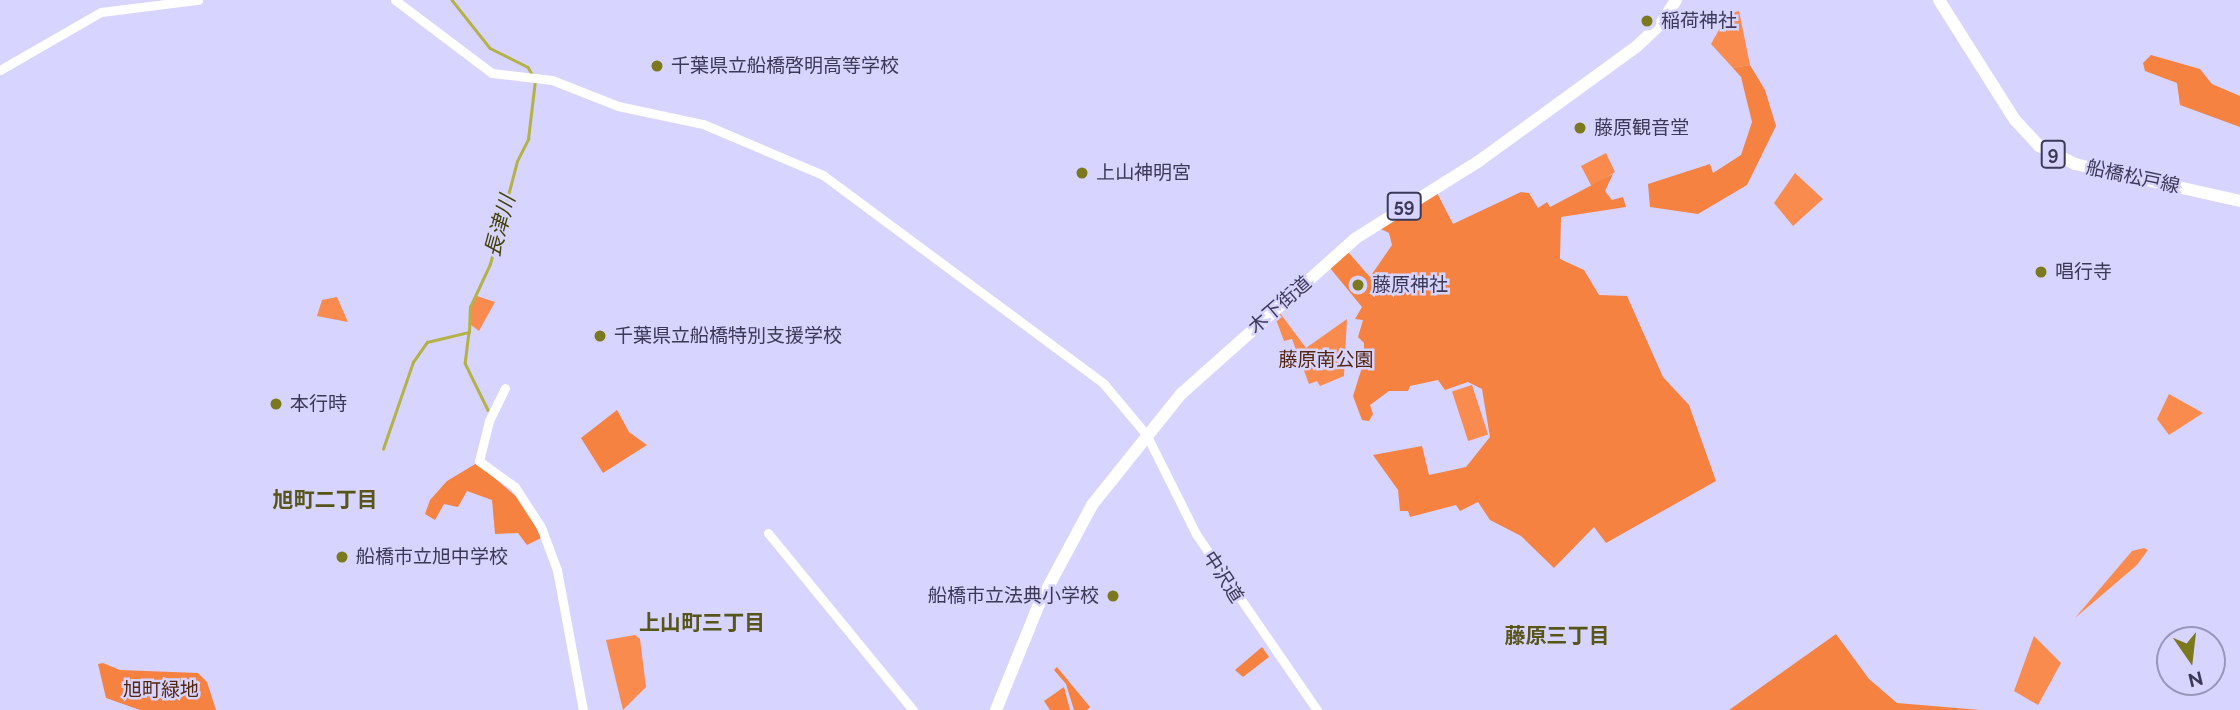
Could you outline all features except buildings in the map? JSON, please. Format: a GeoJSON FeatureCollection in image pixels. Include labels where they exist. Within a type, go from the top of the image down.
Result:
{"type":"FeatureCollection","features":[{"type":"Feature","properties":{"kind":"main road","name":"木下街道"},"geometry":{"type":"LineString","coordinates":[[996,710],[1039,604],[1102,490],[1181,394],[1356,238],[1479,161],[1637,46],[1661,24],[1676,0]]}},
{"type":"Feature","properties":{"kind":"main road","name":"船橋松戸線"},"geometry":{"type":"LineString","coordinates":[[1939,0],[2015,120],[2039,146],[2075,164],[2240,201]]}},
{"type":"Feature","properties":{"kind":"street"},"geometry":{"type":"LineString","coordinates":[[0,70],[101,12],[198,0]]}},
{"type":"Feature","properties":{"kind":"street","name":"中沢道"},"geometry":{"type":"LineString","coordinates":[[395,0],[492,73],[552,80],[618,106],[702,124],[823,175],[1104,384],[1146,434],[1196,534],[1317,710]]}},
{"type":"Feature","properties":{"kind":"street"},"geometry":{"type":"LineString","coordinates":[[505,388],[486,430],[479,461],[515,487],[541,527],[559,582],[583,710]]}},
{"type":"Feature","properties":{"kind":"street"},"geometry":{"type":"LineString","coordinates":[[768,533],[912,710]]}},
{"type":"Feature","properties":{"kind":"green space"},"geometry":{"type":"Polygon","coordinates":[[[1739,11],[1750,65],[1733,68],[1711,44],[1728,14],[1739,11]]]}},
{"type":"Feature","properties":{"kind":"green space"},"geometry":{"type":"Polygon","coordinates":[[[2151,55],[2200,69],[2212,84],[2240,96],[2240,127],[2180,105],[2177,83],[2145,71],[2143,63],[2151,55]]]}},
{"type":"Feature","properties":{"kind":"green space"},"geometry":{"type":"Polygon","coordinates":[[[1750,65],[1765,90],[1776,126],[1747,185],[1698,214],[1650,207],[1648,184],[1710,164],[1713,173],[1741,155],[1752,122],[1741,77],[1733,68],[1750,65]]]}},
{"type":"Feature","properties":{"kind":"green space"},"geometry":{"type":"Polygon","coordinates":[[[1606,153],[1615,172],[1592,187],[1581,166],[1606,153]]]}},
{"type":"Feature","properties":{"kind":"green space"},"geometry":{"type":"Polygon","coordinates":[[[1795,173],[1823,199],[1793,226],[1774,203],[1795,173]]]}},
{"type":"Feature","properties":{"kind":"green space"},"geometry":{"type":"Polygon","coordinates":[[[1613,174],[1605,191],[1612,200],[1623,197],[1626,207],[1561,217],[1560,259],[1584,270],[1599,295],[1627,296],[1663,377],[1689,405],[1716,481],[1606,543],[1594,527],[1554,568],[1521,536],[1490,520],[1478,502],[1460,511],[1456,505],[1410,517],[1408,511],[1400,511],[1398,490],[1373,455],[1422,446],[1429,475],[1466,467],[1490,437],[1482,389],[1468,382],[1445,390],[1438,380],[1410,386],[1408,391],[1389,391],[1370,405],[1373,414],[1369,421],[1362,420],[1353,396],[1364,361],[1364,343],[1358,337],[1363,320],[1355,319],[1362,307],[1330,268],[1348,252],[1370,277],[1392,245],[1389,233],[1379,228],[1437,193],[1453,224],[1521,192],[1529,193],[1538,208],[1547,202],[1550,207],[1613,174]]]}},
{"type":"Feature","properties":{"kind":"green space"},"geometry":{"type":"Polygon","coordinates":[[[477,296],[495,302],[479,331],[471,325],[471,307],[477,296]]]}},
{"type":"Feature","properties":{"kind":"green space"},"geometry":{"type":"Polygon","coordinates":[[[337,297],[348,322],[317,316],[322,300],[337,297]]]}},
{"type":"Feature","properties":{"kind":"green space","name":"藤原南公園"},"geometry":{"type":"Polygon","coordinates":[[[1280,313],[1306,348],[1347,319],[1344,376],[1320,386],[1317,381],[1309,384],[1292,339],[1284,341],[1275,317],[1280,313]]]}},
{"type":"Feature","properties":{"kind":"green space"},"geometry":{"type":"Polygon","coordinates":[[[1472,385],[1488,434],[1468,441],[1452,391],[1472,385]]]}},
{"type":"Feature","properties":{"kind":"green space"},"geometry":{"type":"Polygon","coordinates":[[[2169,394],[2203,413],[2169,435],[2157,419],[2169,394]]]}},
{"type":"Feature","properties":{"kind":"green space"},"geometry":{"type":"Polygon","coordinates":[[[617,410],[629,432],[647,445],[603,473],[581,438],[617,410]]]}},
{"type":"Feature","properties":{"kind":"green space"},"geometry":{"type":"Polygon","coordinates":[[[477,463],[525,504],[541,538],[527,545],[518,533],[495,534],[492,500],[467,491],[458,507],[444,504],[435,520],[425,514],[430,500],[447,481],[477,463]]]}},
{"type":"Feature","properties":{"kind":"green space"},"geometry":{"type":"Polygon","coordinates":[[[2144,548],[2148,550],[2137,565],[2075,618],[2132,551],[2144,548]]]}},
{"type":"Feature","properties":{"kind":"green space"},"geometry":{"type":"Polygon","coordinates":[[[1836,634],[1869,679],[1897,703],[1980,710],[1729,710],[1836,634]]]}},
{"type":"Feature","properties":{"kind":"green space"},"geometry":{"type":"Polygon","coordinates":[[[635,635],[640,639],[646,687],[623,710],[606,640],[635,635]]]}},
{"type":"Feature","properties":{"kind":"green space"},"geometry":{"type":"Polygon","coordinates":[[[2034,636],[2061,663],[2038,705],[2014,691],[2034,636]]]}},
{"type":"Feature","properties":{"kind":"green space"},"geometry":{"type":"Polygon","coordinates":[[[1262,647],[1269,657],[1243,677],[1235,670],[1262,647]]]}},
{"type":"Feature","properties":{"kind":"green space","name":"旭町緑地"},"geometry":{"type":"Polygon","coordinates":[[[103,663],[120,670],[198,673],[207,682],[216,710],[140,710],[106,698],[98,664],[103,663]]]}},
{"type":"Feature","properties":{"kind":"green space"},"geometry":{"type":"Polygon","coordinates":[[[1057,667],[1090,707],[1087,710],[1074,710],[1066,684],[1054,670],[1057,667]]]}},
{"type":"Feature","properties":{"kind":"green space"},"geometry":{"type":"Polygon","coordinates":[[[1064,687],[1070,710],[1050,710],[1044,701],[1064,687]]]}},
{"type":"Feature","properties":{"kind":"waterway","name":"長津川"},"geometry":{"type":"LineString","coordinates":[[452,0],[490,48],[528,67],[532,74]]}},
{"type":"Feature","properties":{"kind":"waterway","name":"長津川"},"geometry":{"type":"LineString","coordinates":[[383,449],[413,362],[427,342],[469,332],[470,307],[490,264],[517,161],[528,139],[535,80]]}},
{"type":"Feature","properties":{"kind":"waterway"},"geometry":{"type":"LineString","coordinates":[[469,332],[465,363],[488,410]]}},
{"type":"Feature","properties":{"kind":"place","name":"稲荷神社"},"geometry":{"type":"Point","coordinates":[1647,21]}},
{"type":"Feature","properties":{"kind":"place","name":"千葉県立船橋啓明高等学校"},"geometry":{"type":"Point","coordinates":[657,66]}},
{"type":"Feature","properties":{"kind":"place","name":"藤原観音堂"},"geometry":{"type":"Point","coordinates":[1580,128]}},
{"type":"Feature","properties":{"kind":"place","name":"上山神明宮"},"geometry":{"type":"Point","coordinates":[1082,173]}},
{"type":"Feature","properties":{"kind":"place","name":"唱行寺"},"geometry":{"type":"Point","coordinates":[2041,272]}},
{"type":"Feature","properties":{"kind":"place","name":"藤原神社"},"geometry":{"type":"Point","coordinates":[1358,285]}},
{"type":"Feature","properties":{"kind":"place","name":"千葉県立船橋特別支援学校"},"geometry":{"type":"Point","coordinates":[600,336]}},
{"type":"Feature","properties":{"kind":"place","name":"本行時"},"geometry":{"type":"Point","coordinates":[276,404]}},
{"type":"Feature","properties":{"kind":"place","name":"船橋市立旭中学校"},"geometry":{"type":"Point","coordinates":[342,557]}},
{"type":"Feature","properties":{"kind":"place","name":"船橋市立法典小学校"},"geometry":{"type":"Point","coordinates":[1113,596]}},
{"type":"Feature","properties":{"kind":"district","name":"旭町二丁目"},"geometry":{"type":"Point","coordinates":[325,500]}},
{"type":"Feature","properties":{"kind":"district","name":"上山町三丁目"},"geometry":{"type":"Point","coordinates":[702,623]}},
{"type":"Feature","properties":{"kind":"district","name":"藤原三丁目"},"geometry":{"type":"Point","coordinates":[1557,636]}}]}
